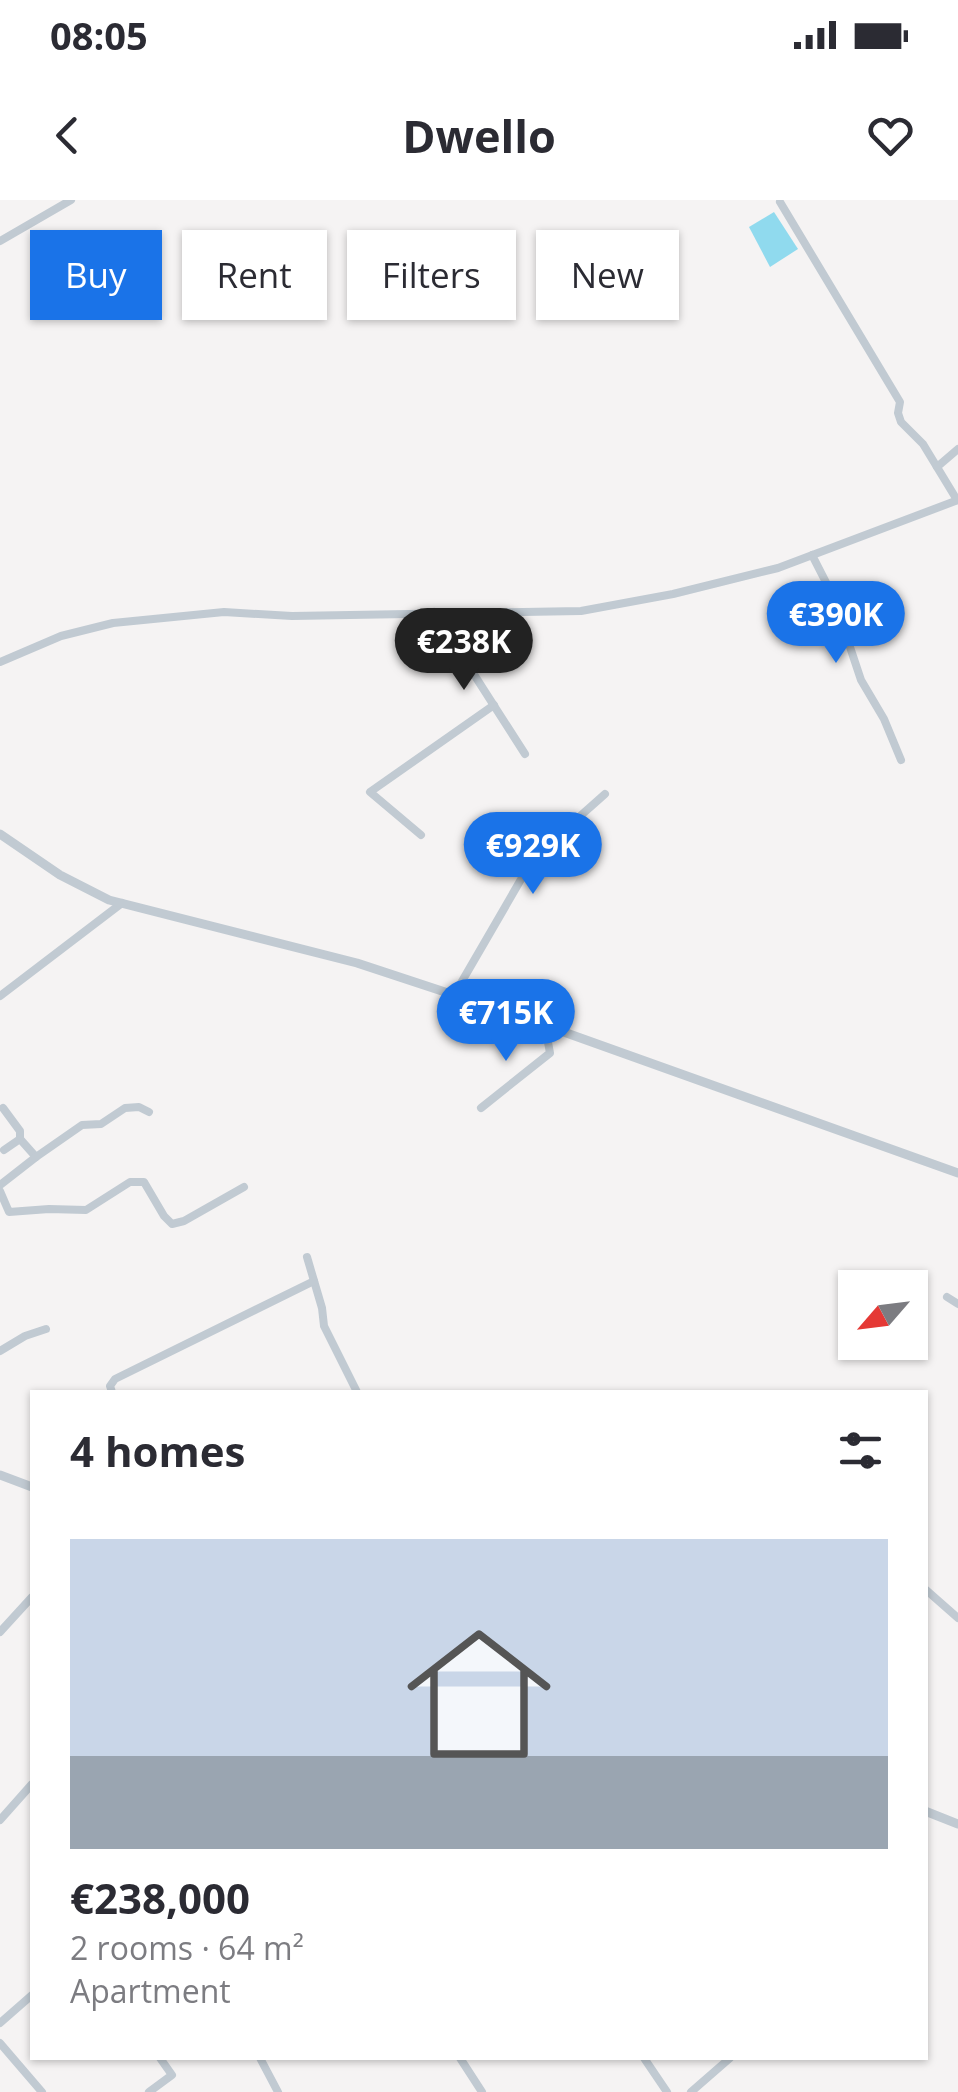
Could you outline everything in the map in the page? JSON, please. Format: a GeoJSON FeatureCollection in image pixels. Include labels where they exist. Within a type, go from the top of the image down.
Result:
{"type":"FeatureCollection","features":[{"type":"Feature","properties":{"kind":"street"},"geometry":{"type":"LineString","coordinates":[[0,241],[71,200]]}},
{"type":"Feature","properties":{"kind":"street"},"geometry":{"type":"LineString","coordinates":[[0,662],[61,636],[113,623],[224,612],[292,616],[581,611],[674,594],[778,568],[958,500],[922,444],[902,422],[898,413],[900,402],[780,202]]}},
{"type":"Feature","properties":{"kind":"street"},"geometry":{"type":"LineString","coordinates":[[936,467],[958,449]]}},
{"type":"Feature","properties":{"kind":"street"},"geometry":{"type":"LineString","coordinates":[[812,556],[833,596],[862,680],[901,760]]}},
{"type":"Feature","properties":{"kind":"street"},"geometry":{"type":"LineString","coordinates":[[434,612],[525,754]]}},
{"type":"Feature","properties":{"kind":"street"},"geometry":{"type":"LineString","coordinates":[[421,835],[370,792],[494,706]]}},
{"type":"Feature","properties":{"kind":"street"},"geometry":{"type":"LineString","coordinates":[[454,995],[534,857],[605,794]]}},
{"type":"Feature","properties":{"kind":"street"},"geometry":{"type":"LineString","coordinates":[[0,834],[82,889],[122,903],[357,963],[958,1173]]}},
{"type":"Feature","properties":{"kind":"street"},"geometry":{"type":"LineString","coordinates":[[0,996],[122,903]]}},
{"type":"Feature","properties":{"kind":"street"},"geometry":{"type":"LineString","coordinates":[[481,1108],[550,1053],[545,1026]]}},
{"type":"Feature","properties":{"kind":"street"},"geometry":{"type":"LineString","coordinates":[[149,1112],[140,1107],[125,1108],[101,1124],[82,1125],[36,1157],[0,1188],[9,1212],[86,1210],[139,1180],[172,1224],[244,1187]]}},
{"type":"Feature","properties":{"kind":"street"},"geometry":{"type":"LineString","coordinates":[[4,1108],[20,1131],[20,1138],[36,1157]]}},
{"type":"Feature","properties":{"kind":"street"},"geometry":{"type":"LineString","coordinates":[[4,1150],[20,1138]]}},
{"type":"Feature","properties":{"kind":"street"},"geometry":{"type":"LineString","coordinates":[[307,1257],[324,1326],[356,1390]]}},
{"type":"Feature","properties":{"kind":"street"},"geometry":{"type":"LineString","coordinates":[[111,1390],[116,1379],[314,1280]]}},
{"type":"Feature","properties":{"kind":"street"},"geometry":{"type":"LineString","coordinates":[[947,1297],[958,1304]]}},
{"type":"Feature","properties":{"kind":"street"},"geometry":{"type":"LineString","coordinates":[[0,1351],[46,1329]]}},
{"type":"Feature","properties":{"kind":"street"},"geometry":{"type":"LineString","coordinates":[[0,1475],[30,1486]]}},
{"type":"Feature","properties":{"kind":"street"},"geometry":{"type":"LineString","coordinates":[[928,1592],[958,1618]]}},
{"type":"Feature","properties":{"kind":"street"},"geometry":{"type":"LineString","coordinates":[[0,1632],[30,1598]]}},
{"type":"Feature","properties":{"kind":"street"},"geometry":{"type":"LineString","coordinates":[[0,1820],[30,1786]]}},
{"type":"Feature","properties":{"kind":"street"},"geometry":{"type":"LineString","coordinates":[[928,1812],[958,1824]]}},
{"type":"Feature","properties":{"kind":"street"},"geometry":{"type":"LineString","coordinates":[[0,2023],[30,1997]]}},
{"type":"Feature","properties":{"kind":"street"},"geometry":{"type":"LineString","coordinates":[[0,2043],[37,2090]]}},
{"type":"Feature","properties":{"kind":"street"},"geometry":{"type":"LineString","coordinates":[[149,2092],[172,2076],[161,2060]]}},
{"type":"Feature","properties":{"kind":"street"},"geometry":{"type":"LineString","coordinates":[[261,2060],[278,2092]]}},
{"type":"Feature","properties":{"kind":"street"},"geometry":{"type":"LineString","coordinates":[[461,2060],[482,2092]]}},
{"type":"Feature","properties":{"kind":"street"},"geometry":{"type":"LineString","coordinates":[[645,2060],[666,2092]]}},
{"type":"Feature","properties":{"kind":"street"},"geometry":{"type":"LineString","coordinates":[[691,2092],[728,2060]]}},
{"type":"Feature","properties":{"kind":"water"},"geometry":{"type":"Polygon","coordinates":[[[774,212],[798,249],[770,267],[749,227],[774,212]]]}}]}
